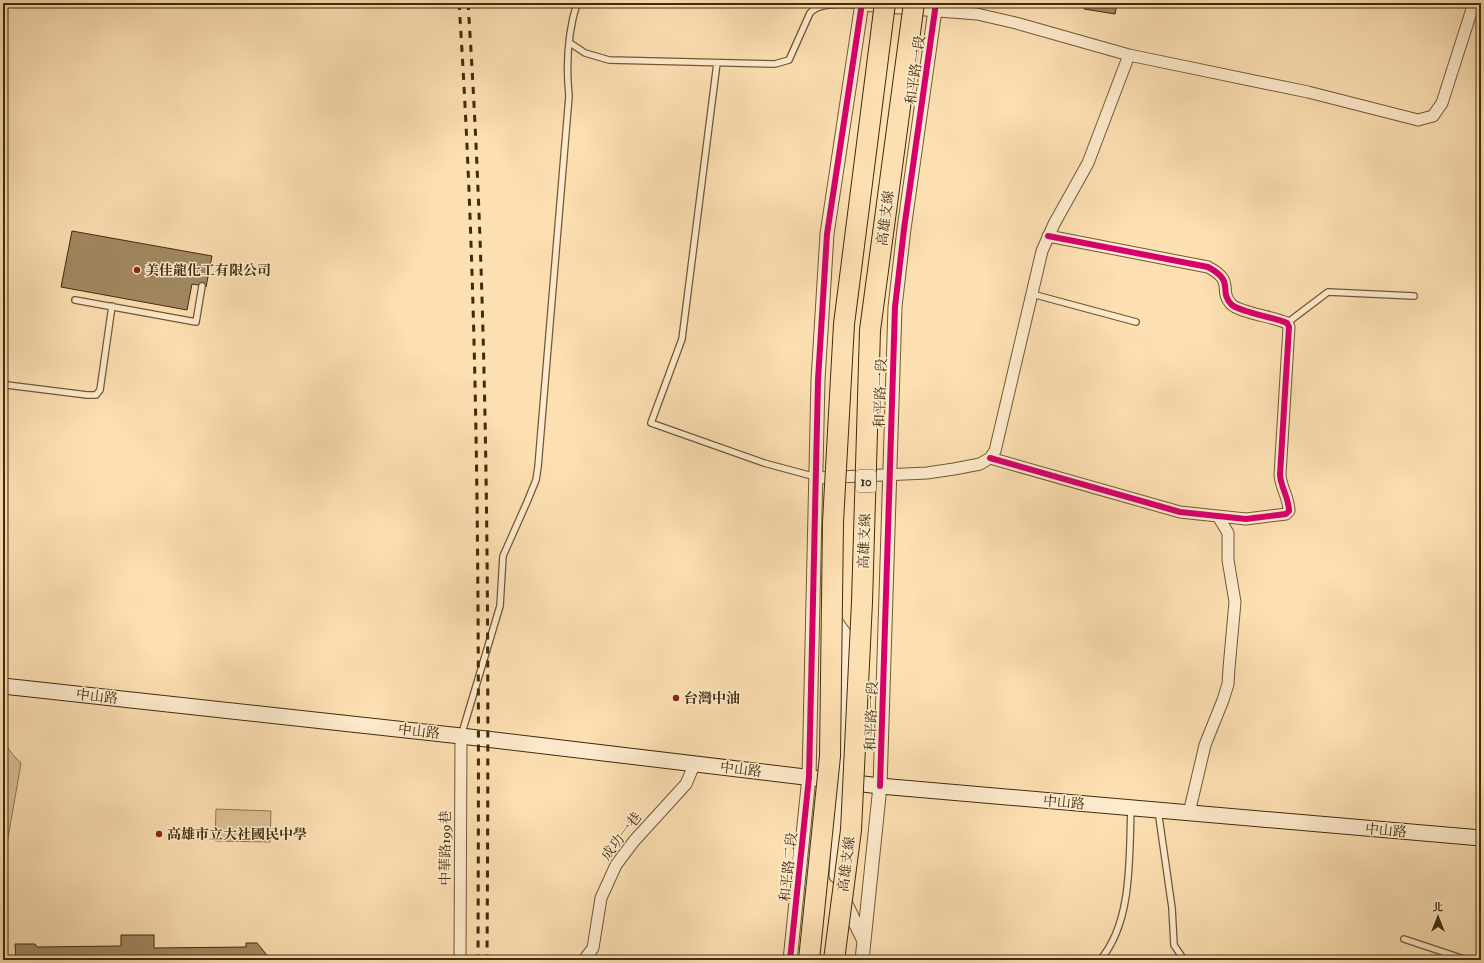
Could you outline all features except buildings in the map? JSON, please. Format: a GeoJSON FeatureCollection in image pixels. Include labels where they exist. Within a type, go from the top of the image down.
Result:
{"type":"FeatureCollection","features":[{"type":"Feature","properties":{"kind":"highway","name":"高雄支線"},"geometry":{"type":"LineString","coordinates":[[809,960],[830,756],[833,522],[844,324],[885,3]]}},
{"type":"Feature","properties":{"kind":"highway","name":"高雄支線"},"geometry":{"type":"LineString","coordinates":[[834,960],[851,830],[862,602],[870,330],[914,3]]}},
{"type":"Feature","properties":{"kind":"main road","name":"中山路"},"geometry":{"type":"LineString","coordinates":[[3,686],[461,736],[880,786],[1481,838]]}},
{"type":"Feature","properties":{"kind":"street"},"geometry":{"type":"LineString","coordinates":[[809,777],[817,478],[818,380],[827,234],[862,4],[936,7],[977,14],[1016,23],[1129,55],[1308,92],[1418,120],[1433,116],[1442,103],[1474,3]]}},
{"type":"Feature","properties":{"kind":"street","name":"和平路一段"},"geometry":{"type":"LineString","coordinates":[[880,786],[895,307],[904,229],[936,7]]}},
{"type":"Feature","properties":{"kind":"street"},"geometry":{"type":"LineString","coordinates":[[817,478],[927,473],[980,464],[990,458],[995,451],[1042,251],[1048,236],[1088,164],[1129,55]]}},
{"type":"Feature","properties":{"kind":"street"},"geometry":{"type":"LineString","coordinates":[[990,458],[1180,512],[1219,518],[1246,519],[1286,514],[1289,511],[1286,496],[1280,487],[1289,327],[1286,323],[1238,308],[1231,304],[1227,294],[1225,279],[1217,271],[1208,266],[1048,236]]}},
{"type":"Feature","properties":{"kind":"street"},"geometry":{"type":"LineString","coordinates":[[1189,813],[1205,745],[1228,684],[1235,602],[1228,560],[1228,533],[1219,518]]}},
{"type":"Feature","properties":{"kind":"street"},"geometry":{"type":"LineString","coordinates":[[813,590],[846,636],[842,781],[836,884],[864,941]]}},
{"type":"Feature","properties":{"kind":"street","name":"中華路199巷"},"geometry":{"type":"LineString","coordinates":[[460,960],[461,736]]}},
{"type":"Feature","properties":{"kind":"street","name":"成功一巷"},"geometry":{"type":"LineString","coordinates":[[584,960],[593,948],[601,898],[616,865],[634,841],[686,784],[695,763]]}},
{"type":"Feature","properties":{"kind":"street","name":"和平路二段"},"geometry":{"type":"LineString","coordinates":[[790,960],[809,777]]}},
{"type":"Feature","properties":{"kind":"street"},"geometry":{"type":"LineString","coordinates":[[862,960],[880,786]]}},
{"type":"Feature","properties":{"kind":"lane"},"geometry":{"type":"LineString","coordinates":[[461,736],[500,606],[503,556],[536,480],[569,96],[567,68],[577,3]]}},
{"type":"Feature","properties":{"kind":"lane"},"geometry":{"type":"LineString","coordinates":[[570,43],[585,53],[609,60],[775,64],[789,60],[813,9],[820,6],[862,4]]}},
{"type":"Feature","properties":{"kind":"lane"},"geometry":{"type":"LineString","coordinates":[[717,63],[682,339],[651,423],[764,463],[817,478]]}},
{"type":"Feature","properties":{"kind":"lane"},"geometry":{"type":"LineString","coordinates":[[76,300],[196,322],[202,286]]}},
{"type":"Feature","properties":{"kind":"lane"},"geometry":{"type":"LineString","coordinates":[[1286,323],[1328,292],[1414,296]]}},
{"type":"Feature","properties":{"kind":"lane"},"geometry":{"type":"LineString","coordinates":[[1032,294],[1136,322]]}},
{"type":"Feature","properties":{"kind":"lane"},"geometry":{"type":"LineString","coordinates":[[3,387],[7,385],[96,395],[100,390],[112,306]]}},
{"type":"Feature","properties":{"kind":"lane"},"geometry":{"type":"LineString","coordinates":[[1100,960],[1108,951],[1122,920],[1129,868],[1131,808]]}},
{"type":"Feature","properties":{"kind":"lane"},"geometry":{"type":"LineString","coordinates":[[1158,810],[1172,908],[1174,945],[1184,960]]}},
{"type":"Feature","properties":{"kind":"lane"},"geometry":{"type":"LineString","coordinates":[[1404,939],[1467,960]]}},
{"type":"Feature","properties":{"kind":"shaded area"},"geometry":{"type":"Polygon","coordinates":[[[3,741],[21,763],[3,867],[3,741]]]}},
{"type":"Feature","properties":{"kind":"shaded area"},"geometry":{"type":"Polygon","coordinates":[[[216,809],[271,811],[270,842],[215,841],[216,809]]]}},
{"type":"Feature","properties":{"kind":"railway"},"geometry":{"type":"LineString","coordinates":[[459,3],[466,123],[475,362],[478,601],[478,960]]}},
{"type":"Feature","properties":{"kind":"railway"},"geometry":{"type":"LineString","coordinates":[[468,3],[475,123],[484,362],[488,721],[487,960]]}},
{"type":"Feature","properties":{"kind":"cycle path"},"geometry":{"type":"LineString","coordinates":[[790,960],[809,777],[818,380],[827,234],[862,3]]}},
{"type":"Feature","properties":{"kind":"cycle path"},"geometry":{"type":"LineString","coordinates":[[880,786],[895,307],[904,229],[936,3]]}},
{"type":"Feature","properties":{"kind":"cycle path"},"geometry":{"type":"LineString","coordinates":[[990,458],[1180,512],[1246,519],[1286,514],[1289,511],[1288,502],[1280,475],[1289,327],[1287,323],[1235,307],[1227,299],[1222,277],[1208,267],[1048,236]]}},
{"type":"Feature","properties":{"kind":"place","name":"美佳龍化工有限公司"},"geometry":{"type":"Point","coordinates":[137,270]}},
{"type":"Feature","properties":{"kind":"place","name":"台灣中油"},"geometry":{"type":"Point","coordinates":[676,698]}},
{"type":"Feature","properties":{"kind":"place","name":"高雄市立大社國民中學"},"geometry":{"type":"Point","coordinates":[159,834]}}]}
